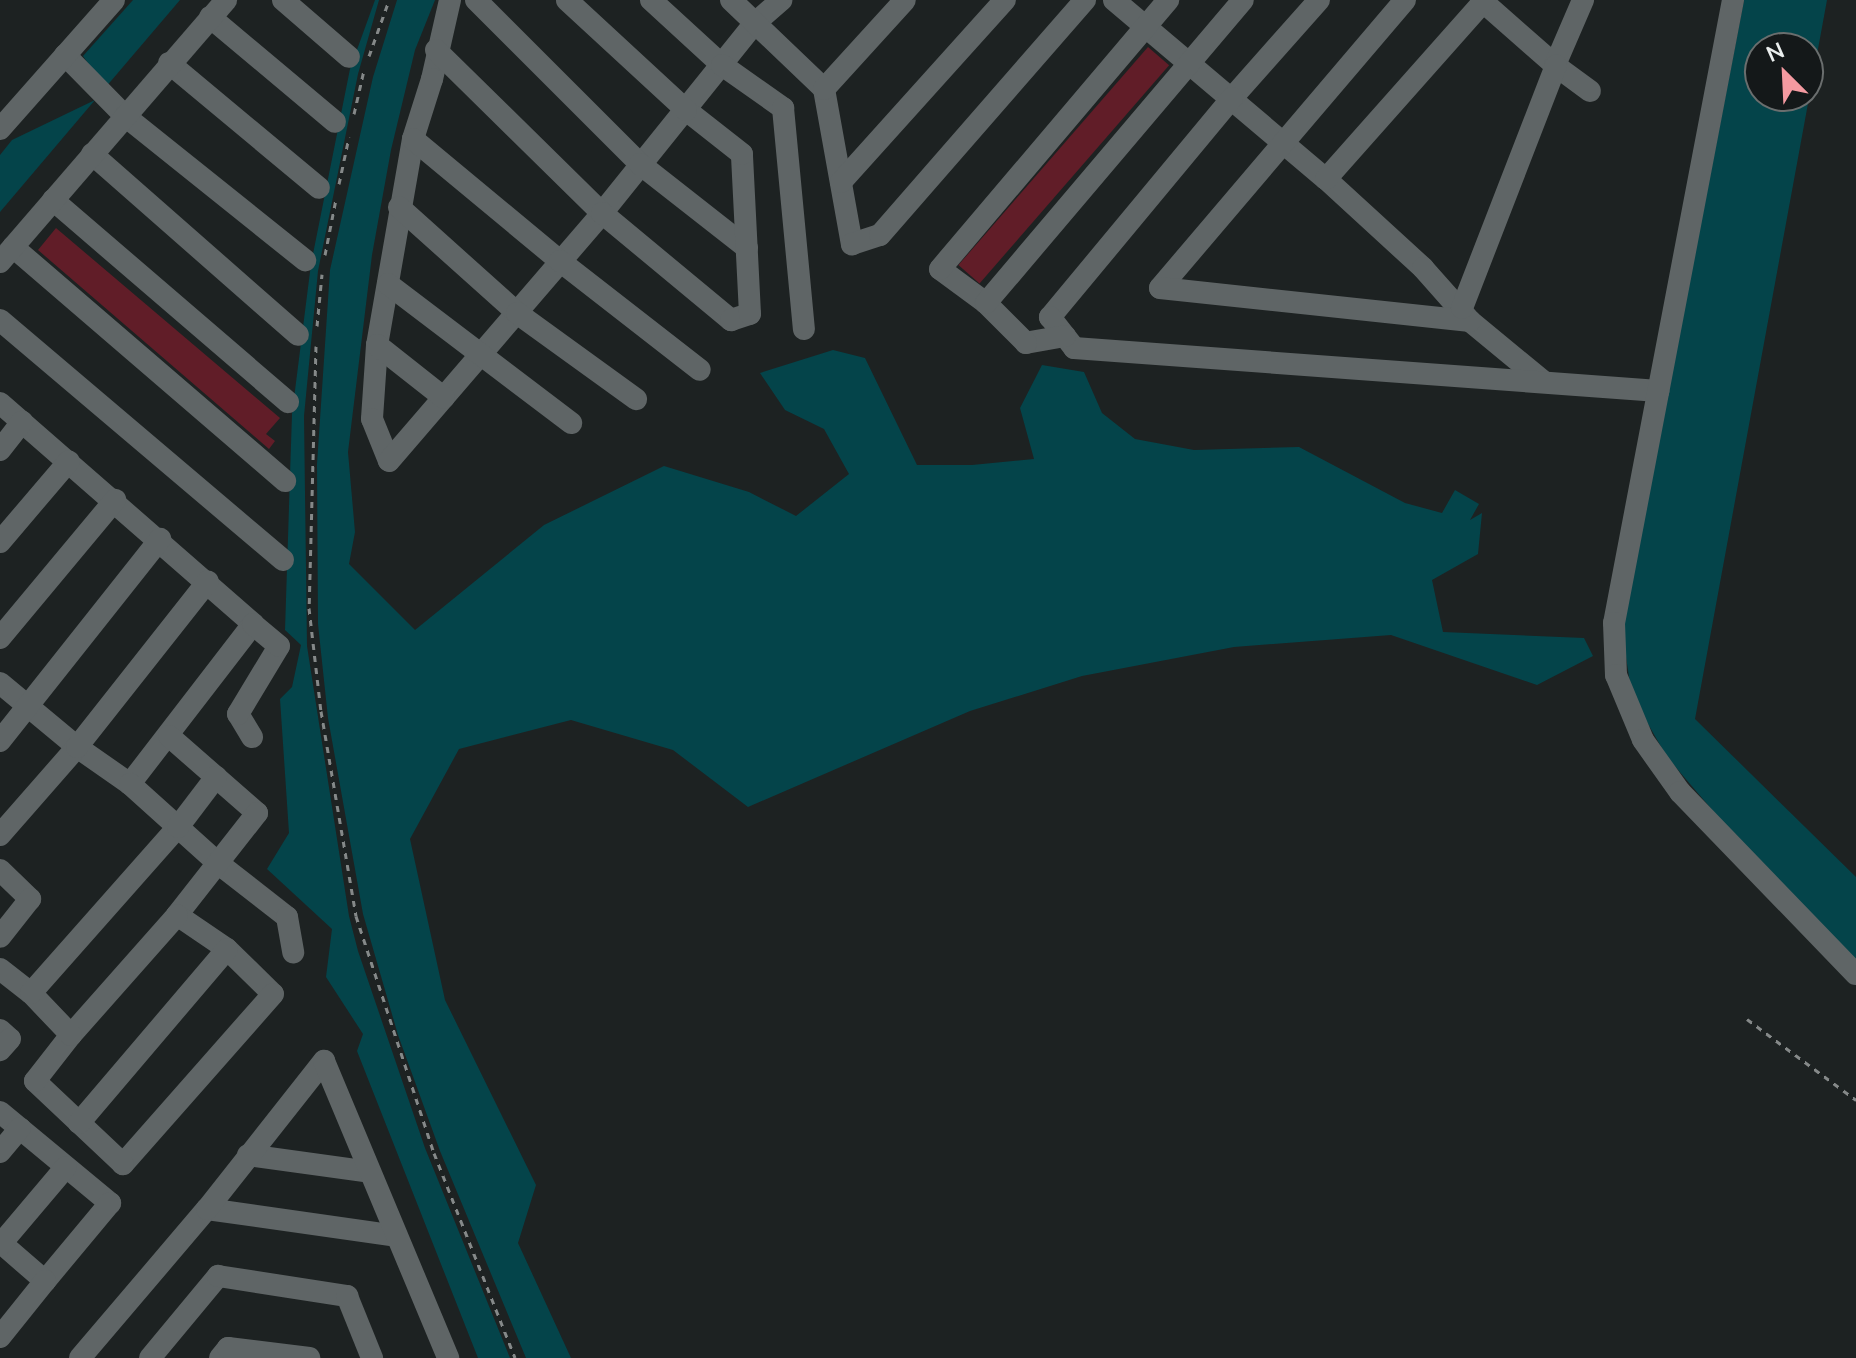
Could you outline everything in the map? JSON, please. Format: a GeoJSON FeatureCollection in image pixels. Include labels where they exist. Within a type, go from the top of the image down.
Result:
{"type":"FeatureCollection","features":[{"type":"Feature","properties":{"kind":"lane"},"geometry":{"type":"LineString","coordinates":[[0,129],[114,0]]}},
{"type":"Feature","properties":{"kind":"lane"},"geometry":{"type":"LineString","coordinates":[[226,0],[6,254],[285,481]]}},
{"type":"Feature","properties":{"kind":"lane"},"geometry":{"type":"LineString","coordinates":[[283,0],[349,57]]}},
{"type":"Feature","properties":{"kind":"lane"},"geometry":{"type":"LineString","coordinates":[[450,0],[436,50],[432,79],[413,139],[377,345],[372,419],[389,461],[602,213],[755,23],[781,0]]}},
{"type":"Feature","properties":{"kind":"lane"},"geometry":{"type":"LineString","coordinates":[[476,0],[640,164],[747,248]]}},
{"type":"Feature","properties":{"kind":"lane"},"geometry":{"type":"LineString","coordinates":[[436,50],[602,213],[731,320],[750,314],[742,154],[686,110],[567,0]]}},
{"type":"Feature","properties":{"kind":"lane"},"geometry":{"type":"LineString","coordinates":[[651,0],[722,65],[783,108],[804,329]]}},
{"type":"Feature","properties":{"kind":"lane"},"geometry":{"type":"LineString","coordinates":[[731,0],[824,89],[852,244],[880,235],[1085,0]]}},
{"type":"Feature","properties":{"kind":"lane"},"geometry":{"type":"LineString","coordinates":[[824,89],[905,0]]}},
{"type":"Feature","properties":{"kind":"lane"},"geometry":{"type":"LineString","coordinates":[[841,182],[1005,0]]}},
{"type":"Feature","properties":{"kind":"lane"},"geometry":{"type":"LineString","coordinates":[[1114,0],[1326,179],[1466,315],[1544,382]]}},
{"type":"Feature","properties":{"kind":"lane"},"geometry":{"type":"LineString","coordinates":[[1065,336],[1026,343],[986,303],[940,269],[1168,0]]}},
{"type":"Feature","properties":{"kind":"lane"},"geometry":{"type":"LineString","coordinates":[[986,303],[1243,0]]}},
{"type":"Feature","properties":{"kind":"lane"},"geometry":{"type":"LineString","coordinates":[[1319,0],[1232,98],[1050,317],[1074,348],[1658,391]]}},
{"type":"Feature","properties":{"kind":"lane"},"geometry":{"type":"LineString","coordinates":[[1405,0],[1160,288],[1466,315]]}},
{"type":"Feature","properties":{"kind":"lane"},"geometry":{"type":"LineString","coordinates":[[1466,315],[1555,66],[1583,0]]}},
{"type":"Feature","properties":{"kind":"lane"},"geometry":{"type":"LineString","coordinates":[[1733,0],[1614,623],[1616,675],[1643,740],[1680,792],[1856,974]]}},
{"type":"Feature","properties":{"kind":"lane"},"geometry":{"type":"LineString","coordinates":[[1326,179],[1483,1],[1555,66],[1590,91]]}},
{"type":"Feature","properties":{"kind":"lane"},"geometry":{"type":"LineString","coordinates":[[210,17],[346,125]]}},
{"type":"Feature","properties":{"kind":"lane"},"geometry":{"type":"LineString","coordinates":[[65,55],[125,116],[317,262]]}},
{"type":"Feature","properties":{"kind":"lane"},"geometry":{"type":"LineString","coordinates":[[169,63],[319,188]]}},
{"type":"Feature","properties":{"kind":"lane"},"geometry":{"type":"LineString","coordinates":[[413,139],[560,261],[700,370]]}},
{"type":"Feature","properties":{"kind":"lane"},"geometry":{"type":"LineString","coordinates":[[92,154],[298,335]]}},
{"type":"Feature","properties":{"kind":"lane"},"geometry":{"type":"LineString","coordinates":[[53,200],[288,402]]}},
{"type":"Feature","properties":{"kind":"lane"},"geometry":{"type":"LineString","coordinates":[[399,207],[517,313],[636,399]]}},
{"type":"Feature","properties":{"kind":"lane"},"geometry":{"type":"LineString","coordinates":[[388,284],[571,423]]}},
{"type":"Feature","properties":{"kind":"lane"},"geometry":{"type":"LineString","coordinates":[[0,320],[283,560]]}},
{"type":"Feature","properties":{"kind":"lane"},"geometry":{"type":"LineString","coordinates":[[377,345],[444,398]]}},
{"type":"Feature","properties":{"kind":"lane"},"geometry":{"type":"LineString","coordinates":[[0,403],[160,539],[279,646],[238,714],[252,737]]}},
{"type":"Feature","properties":{"kind":"lane"},"geometry":{"type":"LineString","coordinates":[[0,450],[22,422]]}},
{"type":"Feature","properties":{"kind":"lane"},"geometry":{"type":"LineString","coordinates":[[0,542],[69,461]]}},
{"type":"Feature","properties":{"kind":"lane"},"geometry":{"type":"LineString","coordinates":[[0,638],[115,500]]}},
{"type":"Feature","properties":{"kind":"lane"},"geometry":{"type":"LineString","coordinates":[[0,741],[160,539]]}},
{"type":"Feature","properties":{"kind":"lane"},"geometry":{"type":"LineString","coordinates":[[0,835],[77,747],[208,581]]}},
{"type":"Feature","properties":{"kind":"lane"},"geometry":{"type":"LineString","coordinates":[[130,784],[253,624]]}},
{"type":"Feature","properties":{"kind":"lane"},"geometry":{"type":"LineString","coordinates":[[0,683],[77,747],[130,784],[219,864],[287,917],[293,952]]}},
{"type":"Feature","properties":{"kind":"lane"},"geometry":{"type":"LineString","coordinates":[[169,736],[257,813],[177,915],[71,1035],[35,1081],[123,1164],[273,994],[227,949],[177,915]]}},
{"type":"Feature","properties":{"kind":"lane"},"geometry":{"type":"LineString","coordinates":[[31,993],[178,827],[216,777]]}},
{"type":"Feature","properties":{"kind":"lane"},"geometry":{"type":"LineString","coordinates":[[0,870],[30,899],[0,937]]}},
{"type":"Feature","properties":{"kind":"lane"},"geometry":{"type":"LineString","coordinates":[[79,1123],[227,949]]}},
{"type":"Feature","properties":{"kind":"lane"},"geometry":{"type":"LineString","coordinates":[[0,969],[31,993],[71,1035]]}},
{"type":"Feature","properties":{"kind":"lane"},"geometry":{"type":"LineString","coordinates":[[0,1030],[10,1039],[0,1050]]}},
{"type":"Feature","properties":{"kind":"lane"},"geometry":{"type":"LineString","coordinates":[[80,1358],[207,1209],[324,1061],[448,1358]]}},
{"type":"Feature","properties":{"kind":"lane"},"geometry":{"type":"LineString","coordinates":[[0,1112],[110,1203],[0,1337]]}},
{"type":"Feature","properties":{"kind":"lane"},"geometry":{"type":"LineString","coordinates":[[0,1152],[20,1128]]}},
{"type":"Feature","properties":{"kind":"lane"},"geometry":{"type":"LineString","coordinates":[[248,1155],[370,1172]]}},
{"type":"Feature","properties":{"kind":"lane"},"geometry":{"type":"LineString","coordinates":[[45,1281],[0,1243],[66,1167]]}},
{"type":"Feature","properties":{"kind":"lane"},"geometry":{"type":"LineString","coordinates":[[207,1209],[396,1236]]}},
{"type":"Feature","properties":{"kind":"lane"},"geometry":{"type":"LineString","coordinates":[[150,1358],[218,1276],[347,1296],[372,1358]]}},
{"type":"Feature","properties":{"kind":"lane"},"geometry":{"type":"LineString","coordinates":[[220,1358],[228,1348],[309,1358]]}},
{"type":"Feature","properties":{"kind":"path"},"geometry":{"type":"LineString","coordinates":[[389,0],[346,125],[317,262],[309,608],[321,711],[356,916],[393,1036],[458,1219],[515,1358]]}},
{"type":"Feature","properties":{"kind":"path"},"geometry":{"type":"LineString","coordinates":[[1747,1019],[1856,1100]]}},
{"type":"Feature","properties":{"kind":"shaded area"},"geometry":{"type":"Polygon","coordinates":[[[133,0],[180,0],[105,88],[83,56],[133,0]]]}},
{"type":"Feature","properties":{"kind":"shaded area"},"geometry":{"type":"Polygon","coordinates":[[[375,0],[379,0],[358,74],[318,271],[304,416],[307,646],[349,916],[358,951],[425,1148],[510,1358],[478,1358],[357,1051],[363,1034],[326,977],[332,929],[267,869],[289,833],[280,699],[292,687],[301,645],[285,630],[292,414],[311,264],[350,69],[375,0]]]}},
{"type":"Feature","properties":{"kind":"shaded area"},"geometry":{"type":"Polygon","coordinates":[[[397,0],[435,0],[415,50],[391,150],[372,255],[348,452],[355,532],[349,564],[415,630],[544,525],[664,466],[749,492],[796,516],[849,474],[824,429],[785,410],[760,373],[833,350],[865,358],[917,465],[972,465],[1034,459],[1020,408],[1042,365],[1084,372],[1102,413],[1135,439],[1194,450],[1299,447],[1405,503],[1442,513],[1455,490],[1479,504],[1470,520],[1482,513],[1478,554],[1432,580],[1443,632],[1584,638],[1593,656],[1537,685],[1391,635],[1234,647],[1082,676],[970,711],[748,807],[673,750],[571,720],[459,749],[410,839],[445,1000],[536,1185],[518,1243],[571,1358],[526,1358],[440,1151],[398,1035],[363,914],[328,718],[318,624],[317,464],[330,270],[373,77],[397,0]]]}},
{"type":"Feature","properties":{"kind":"shaded area"},"geometry":{"type":"Polygon","coordinates":[[[1744,0],[1827,0],[1821,32],[1744,32],[1744,112],[1806,112],[1695,719],[1856,877],[1856,963],[1761,867],[1667,757],[1632,696],[1622,631],[1744,0]]]}},
{"type":"Feature","properties":{"kind":"shaded area"},"geometry":{"type":"Polygon","coordinates":[[[95,100],[0,212],[0,155],[12,140],[95,100]]]}},
{"type":"Feature","properties":{"kind":"building"},"geometry":{"type":"Polygon","coordinates":[[[1148,47],[1169,65],[980,283],[958,265],[1148,47]]]}},
{"type":"Feature","properties":{"kind":"building"},"geometry":{"type":"Polygon","coordinates":[[[56,228],[280,418],[266,434],[275,441],[269,449],[38,250],[56,228]]]}}]}
